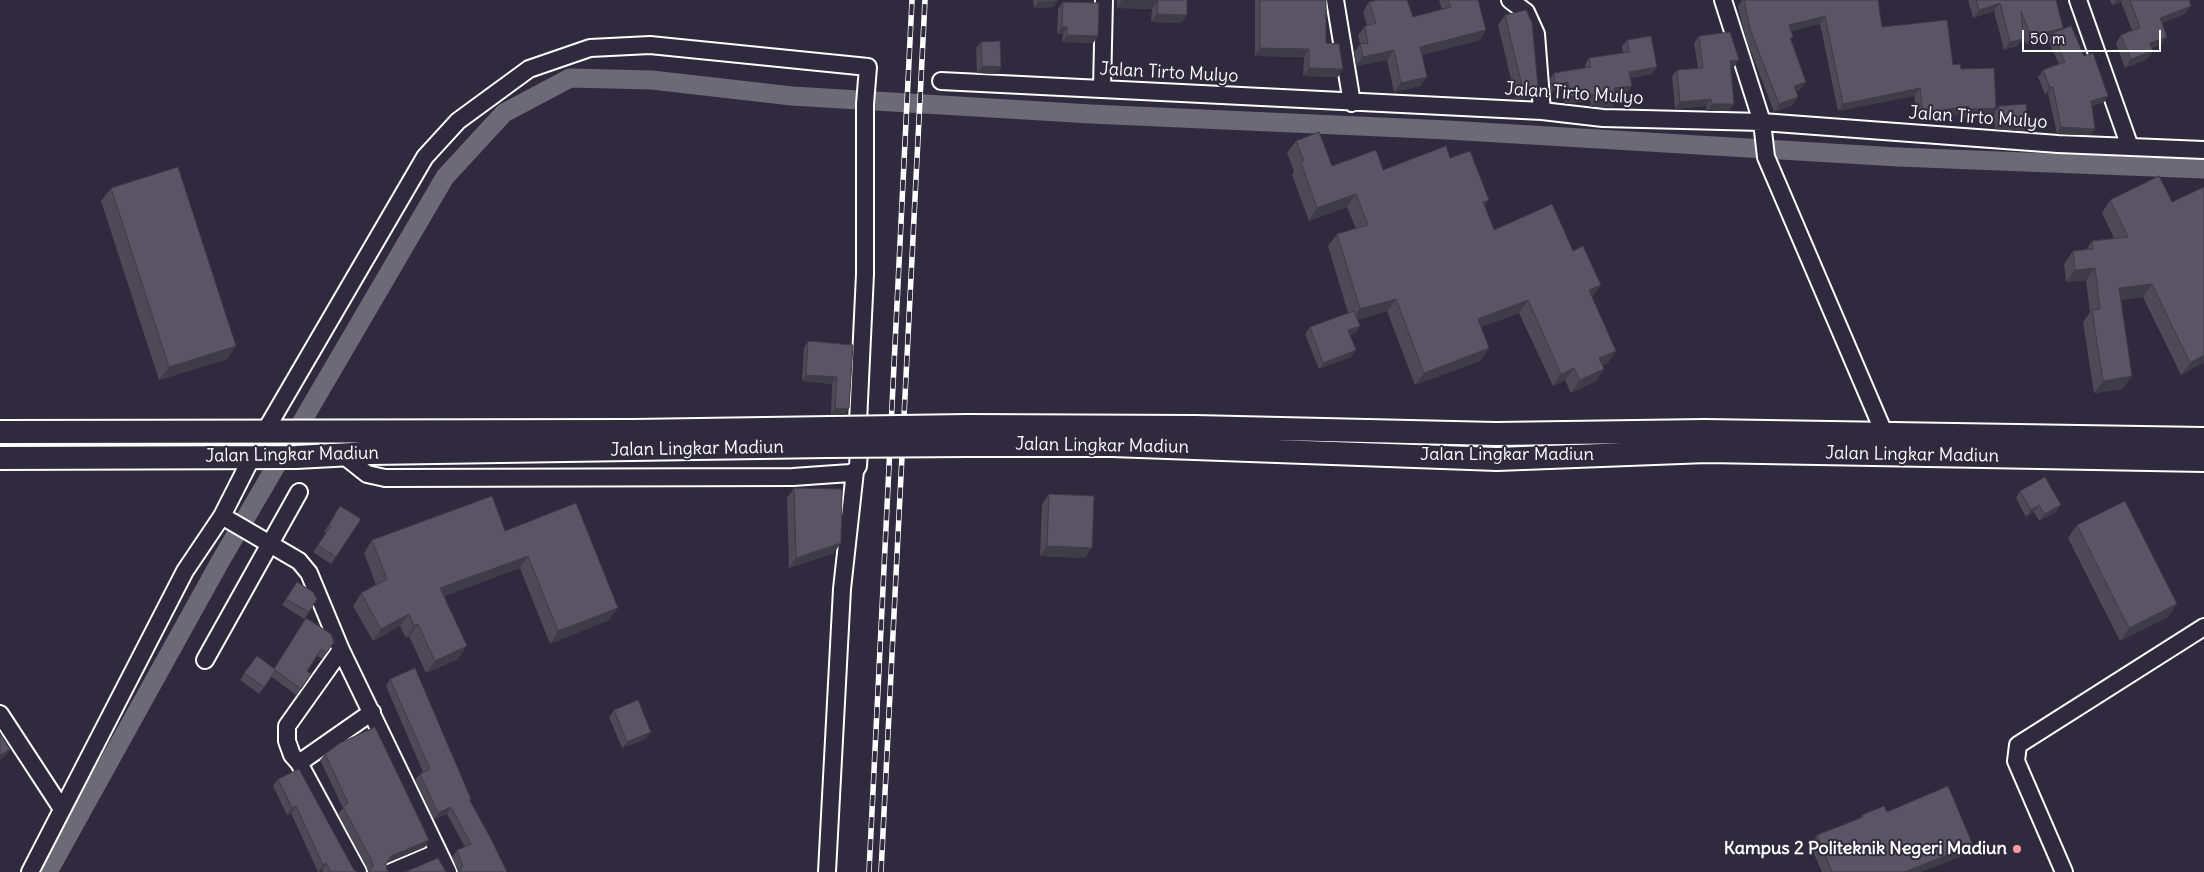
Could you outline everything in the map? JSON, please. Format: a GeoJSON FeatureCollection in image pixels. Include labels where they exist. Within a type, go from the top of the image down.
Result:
{"type":"FeatureCollection","features":[{"type":"Feature","properties":{"kind":"main road","name":"Jalan Lingkar Madiun"},"geometry":{"type":"LineString","coordinates":[[0,458],[316,457],[343,455],[364,439],[633,431],[967,426],[1205,428],[1496,434],[1705,431],[2204,439]]}},
{"type":"Feature","properties":{"kind":"main road"},"geometry":{"type":"LineString","coordinates":[[37,431],[37,457]]}},
{"type":"Feature","properties":{"kind":"main road","name":"Jalan Lingkar Madiun"},"geometry":{"type":"LineString","coordinates":[[0,432],[325,431],[364,439],[598,451],[894,444],[1092,445],[1497,459],[1707,451],[2204,460]]}},
{"type":"Feature","properties":{"kind":"street"},"geometry":{"type":"LineString","coordinates":[[1102,89],[1104,0]]}},
{"type":"Feature","properties":{"kind":"street"},"geometry":{"type":"LineString","coordinates":[[1335,0],[1352,103]]}},
{"type":"Feature","properties":{"kind":"street"},"geometry":{"type":"LineString","coordinates":[[1510,0],[1526,12],[1536,34],[1542,111]]}},
{"type":"Feature","properties":{"kind":"street"},"geometry":{"type":"LineString","coordinates":[[1723,0],[1762,125],[1766,157],[1885,435]]}},
{"type":"Feature","properties":{"kind":"street"},"geometry":{"type":"LineString","coordinates":[[2078,0],[2130,147]]}},
{"type":"Feature","properties":{"kind":"street"},"geometry":{"type":"LineString","coordinates":[[272,432],[425,156],[458,122],[529,69],[590,48],[650,45],[868,67],[865,104],[865,274],[858,422],[860,432],[858,466],[855,471],[842,589],[826,872]]}},
{"type":"Feature","properties":{"kind":"street","name":"Jalan Tirto Mulyo"},"geometry":{"type":"LineString","coordinates":[[941,81],[1542,111],[1603,118],[2204,150]]}},
{"type":"Feature","properties":{"kind":"street"},"geometry":{"type":"LineString","coordinates":[[364,439],[374,424],[392,422],[781,422],[854,420],[858,422]]}},
{"type":"Feature","properties":{"kind":"street"},"geometry":{"type":"LineString","coordinates":[[343,455],[368,474],[385,478],[794,477],[850,473],[855,471]]}},
{"type":"Feature","properties":{"kind":"street"},"geometry":{"type":"LineString","coordinates":[[30,872],[185,571],[226,519],[261,457]]}},
{"type":"Feature","properties":{"kind":"street"},"geometry":{"type":"LineString","coordinates":[[205,660],[299,492]]}},
{"type":"Feature","properties":{"kind":"street"},"geometry":{"type":"LineString","coordinates":[[226,519],[298,561],[310,572],[341,650],[448,872]]}},
{"type":"Feature","properties":{"kind":"street"},"geometry":{"type":"LineString","coordinates":[[2064,872],[2016,761],[2018,745],[2204,627]]}},
{"type":"Feature","properties":{"kind":"street"},"geometry":{"type":"LineString","coordinates":[[341,650],[287,726],[287,741],[292,755],[299,763],[358,872]]}},
{"type":"Feature","properties":{"kind":"street"},"geometry":{"type":"LineString","coordinates":[[299,763],[372,712]]}},
{"type":"Feature","properties":{"kind":"street"},"geometry":{"type":"LineString","coordinates":[[0,714],[62,809]]}},
{"type":"Feature","properties":{"kind":"street"},"geometry":{"type":"LineString","coordinates":[[391,872],[438,852]]}},
{"type":"Feature","properties":{"kind":"building"},"geometry":{"type":"Polygon","coordinates":[[[1038,0],[1057,0],[1057,1],[1038,2],[1038,0]]]}},
{"type":"Feature","properties":{"kind":"building"},"geometry":{"type":"Polygon","coordinates":[[[1135,0],[1187,0],[1187,15],[1157,14],[1158,1],[1135,0]]]}},
{"type":"Feature","properties":{"kind":"building"},"geometry":{"type":"Polygon","coordinates":[[[1260,0],[1326,0],[1326,43],[1339,44],[1343,69],[1309,68],[1309,49],[1260,48],[1260,0]]]}},
{"type":"Feature","properties":{"kind":"building"},"geometry":{"type":"Polygon","coordinates":[[[1377,0],[1407,0],[1413,17],[1451,7],[1448,0],[1478,0],[1486,30],[1420,47],[1427,77],[1401,83],[1394,50],[1363,57],[1360,43],[1368,44],[1365,26],[1376,23],[1369,2],[1377,0]]]}},
{"type":"Feature","properties":{"kind":"building"},"geometry":{"type":"Polygon","coordinates":[[[1744,0],[1878,0],[1882,27],[1947,20],[1953,65],[1960,64],[1961,69],[1994,68],[1996,108],[1969,109],[1969,106],[1923,113],[1920,88],[1843,104],[1825,16],[1789,25],[1793,37],[1790,38],[1806,82],[1794,86],[1798,97],[1779,104],[1750,29],[1744,0]]]}},
{"type":"Feature","properties":{"kind":"building"},"geometry":{"type":"Polygon","coordinates":[[[1976,0],[2056,0],[2063,28],[2031,36],[2021,11],[2023,39],[2010,42],[2000,3],[1979,10],[1976,0]]]}},
{"type":"Feature","properties":{"kind":"building"},"geometry":{"type":"Polygon","coordinates":[[[2130,0],[2189,0],[2191,6],[2160,18],[2167,37],[2150,43],[2153,51],[2131,59],[2121,35],[2140,28],[2130,0]]]}},
{"type":"Feature","properties":{"kind":"building"},"geometry":{"type":"Polygon","coordinates":[[[1063,2],[1099,3],[1098,36],[1067,35],[1067,27],[1062,27],[1063,2]]]}},
{"type":"Feature","properties":{"kind":"building"},"geometry":{"type":"Polygon","coordinates":[[[1526,10],[1532,23],[1538,87],[1523,90],[1505,15],[1526,10]]]}},
{"type":"Feature","properties":{"kind":"building"},"geometry":{"type":"Polygon","coordinates":[[[2071,26],[2084,56],[2093,53],[2108,96],[2091,101],[2095,129],[2061,127],[2053,87],[2050,88],[2043,70],[2065,62],[2053,33],[2071,26]]]}},
{"type":"Feature","properties":{"kind":"building"},"geometry":{"type":"Polygon","coordinates":[[[1730,32],[1739,60],[1730,61],[1734,104],[1712,104],[1711,99],[1680,102],[1677,70],[1703,68],[1699,36],[1730,32]]]}},
{"type":"Feature","properties":{"kind":"building"},"geometry":{"type":"Polygon","coordinates":[[[1651,36],[1657,67],[1629,72],[1632,86],[1614,88],[1616,100],[1596,100],[1595,94],[1570,97],[1568,82],[1555,85],[1554,73],[1591,67],[1589,58],[1629,52],[1627,40],[1651,36]]]}},
{"type":"Feature","properties":{"kind":"building"},"geometry":{"type":"Polygon","coordinates":[[[1000,41],[1001,67],[982,66],[981,42],[1000,41]]]}},
{"type":"Feature","properties":{"kind":"building"},"geometry":{"type":"Polygon","coordinates":[[[2026,104],[2027,125],[2000,122],[1999,106],[2026,104]]]}},
{"type":"Feature","properties":{"kind":"building"},"geometry":{"type":"Polygon","coordinates":[[[1319,132],[1332,166],[1376,150],[1383,170],[1446,146],[1450,158],[1470,151],[1489,200],[1483,202],[1494,230],[1552,204],[1573,251],[1583,246],[1601,285],[1589,290],[1616,351],[1599,358],[1604,369],[1580,380],[1574,368],[1561,374],[1528,300],[1478,319],[1489,348],[1424,373],[1396,299],[1360,309],[1337,234],[1368,225],[1356,194],[1317,208],[1301,162],[1304,161],[1296,141],[1319,132]]]}},
{"type":"Feature","properties":{"kind":"building"},"geometry":{"type":"Polygon","coordinates":[[[178,167],[236,346],[169,367],[111,188],[178,167]]]}},
{"type":"Feature","properties":{"kind":"building"},"geometry":{"type":"Polygon","coordinates":[[[2159,176],[2172,202],[2204,187],[2204,355],[2190,363],[2152,284],[2119,288],[2132,376],[2103,381],[2092,310],[2100,309],[2095,268],[2075,270],[2073,251],[2093,249],[2092,241],[2128,237],[2110,200],[2159,176]]]}},
{"type":"Feature","properties":{"kind":"building"},"geometry":{"type":"Polygon","coordinates":[[[1354,311],[1360,326],[1348,330],[1356,350],[1323,363],[1310,327],[1354,311]]]}},
{"type":"Feature","properties":{"kind":"building"},"geometry":{"type":"Polygon","coordinates":[[[808,341],[853,345],[849,408],[835,409],[837,377],[806,375],[808,341]]]}},
{"type":"Feature","properties":{"kind":"building"},"geometry":{"type":"Polygon","coordinates":[[[2045,477],[2061,505],[2044,514],[2039,505],[2031,510],[2020,491],[2045,477]]]}},
{"type":"Feature","properties":{"kind":"building"},"geometry":{"type":"Polygon","coordinates":[[[794,488],[842,489],[841,543],[796,558],[794,488]]]}},
{"type":"Feature","properties":{"kind":"building"},"geometry":{"type":"Polygon","coordinates":[[[1049,494],[1094,496],[1092,548],[1047,546],[1049,494]]]}},
{"type":"Feature","properties":{"kind":"building"},"geometry":{"type":"Polygon","coordinates":[[[492,496],[505,531],[576,503],[618,608],[558,631],[528,556],[440,588],[467,646],[435,661],[418,624],[414,626],[409,614],[381,629],[361,593],[387,579],[372,540],[492,496]]]}},
{"type":"Feature","properties":{"kind":"building"},"geometry":{"type":"Polygon","coordinates":[[[2125,501],[2177,604],[2129,628],[2077,525],[2125,501]]]}},
{"type":"Feature","properties":{"kind":"building"},"geometry":{"type":"Polygon","coordinates":[[[340,506],[361,519],[336,557],[318,545],[331,526],[329,525],[340,506]]]}},
{"type":"Feature","properties":{"kind":"building"},"geometry":{"type":"Polygon","coordinates":[[[297,582],[313,592],[317,599],[309,612],[286,599],[297,582]]]}},
{"type":"Feature","properties":{"kind":"building"},"geometry":{"type":"Polygon","coordinates":[[[306,618],[331,634],[334,642],[327,652],[321,649],[307,671],[311,674],[301,689],[274,669],[306,618]]]}},
{"type":"Feature","properties":{"kind":"building"},"geometry":{"type":"Polygon","coordinates":[[[257,656],[276,670],[264,687],[244,673],[257,656]]]}},
{"type":"Feature","properties":{"kind":"building"},"geometry":{"type":"Polygon","coordinates":[[[415,668],[471,799],[469,799],[507,872],[459,872],[463,866],[457,850],[471,844],[451,807],[438,813],[420,774],[430,769],[390,679],[415,668]]]}},
{"type":"Feature","properties":{"kind":"building"},"geometry":{"type":"Polygon","coordinates":[[[638,700],[651,732],[627,742],[614,710],[638,700]]]}},
{"type":"Feature","properties":{"kind":"building"},"geometry":{"type":"Polygon","coordinates":[[[375,727],[429,840],[391,856],[386,864],[389,872],[369,872],[373,866],[372,861],[343,807],[348,803],[325,754],[340,743],[375,727]]]}},
{"type":"Feature","properties":{"kind":"building"},"geometry":{"type":"Polygon","coordinates":[[[0,733],[10,750],[0,755],[0,733]]]}},
{"type":"Feature","properties":{"kind":"building"},"geometry":{"type":"Polygon","coordinates":[[[299,769],[354,870],[357,872],[331,872],[326,863],[323,865],[296,806],[292,808],[278,779],[299,769]]]}},
{"type":"Feature","properties":{"kind":"building"},"geometry":{"type":"Polygon","coordinates":[[[1948,786],[1973,845],[1904,872],[1832,872],[1817,835],[1863,817],[1862,815],[1884,806],[1887,812],[1948,786]]]}},
{"type":"Feature","properties":{"kind":"building"},"geometry":{"type":"Polygon","coordinates":[[[438,858],[446,872],[405,872],[438,858]]]}},
{"type":"Feature","properties":{"kind":"waterway"},"geometry":{"type":"LineString","coordinates":[[48,872],[221,560],[445,177],[504,113],[570,78],[652,80],[792,96],[1091,114],[1448,130],[1898,157],[2204,169]]}},
{"type":"Feature","properties":{"kind":"railway"},"geometry":{"type":"LineString","coordinates":[[869,872],[912,0]]}},
{"type":"Feature","properties":{"kind":"railway"},"geometry":{"type":"LineString","coordinates":[[881,872],[925,0]]}},
{"type":"Feature","properties":{"kind":"place","name":"Kampus 2 Politeknik Negeri Madiun"},"geometry":{"type":"Point","coordinates":[2017,849]}}]}
